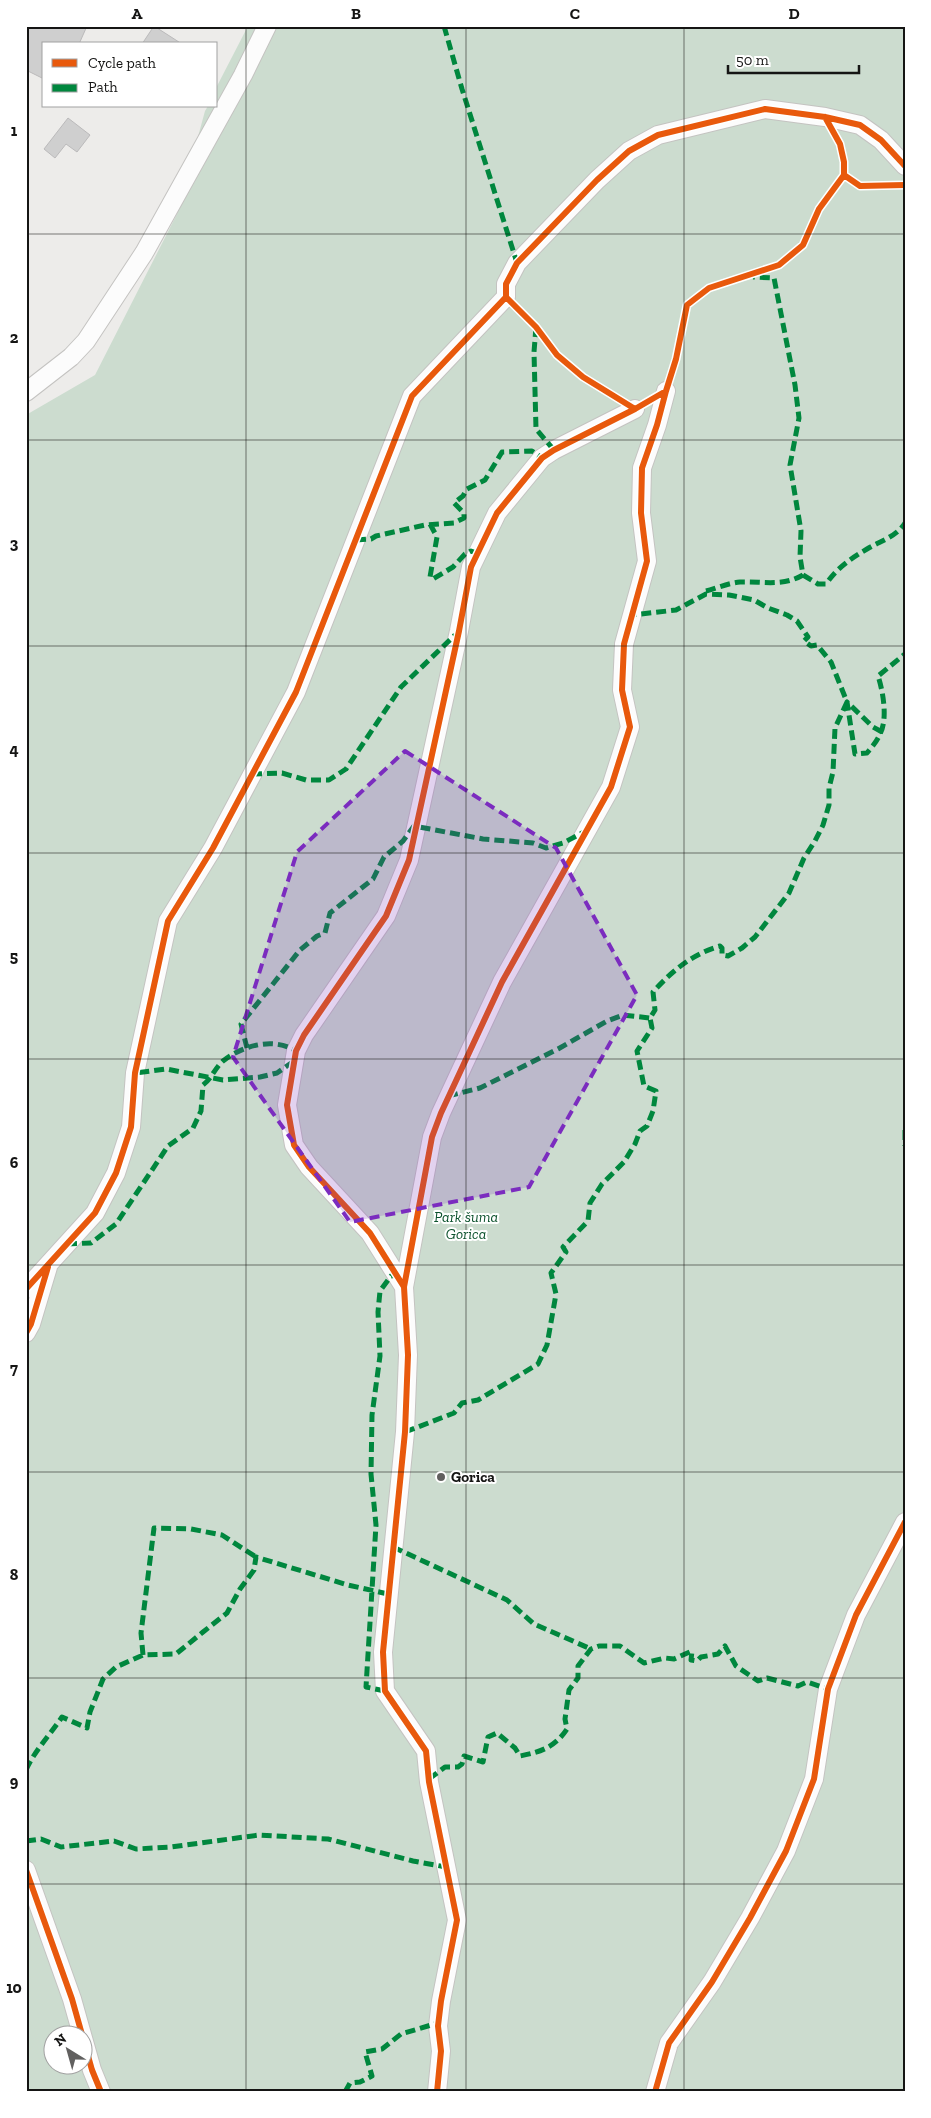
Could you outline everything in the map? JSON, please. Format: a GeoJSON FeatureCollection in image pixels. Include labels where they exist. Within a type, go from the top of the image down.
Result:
{"type":"FeatureCollection","features":[{"type":"Feature","properties":{"kind":"street"},"geometry":{"type":"LineString","coordinates":[[26,392],[71,357],[86,341],[144,253],[243,75],[267,26]]}},
{"type":"Feature","properties":{"kind":"street"},"geometry":{"type":"LineString","coordinates":[[26,1289],[94,1213],[116,1173],[131,1127],[134,1073],[168,921],[213,848],[296,692],[412,396],[506,297],[506,284],[517,263],[597,180],[629,150],[658,134],[766,109],[825,117],[860,125],[881,140],[905,166]]}},
{"type":"Feature","properties":{"kind":"street"},"geometry":{"type":"LineString","coordinates":[[437,2092],[441,2051],[438,2026],[457,1920],[429,1782],[426,1751],[384,1691],[383,1652],[405,1432],[408,1355],[404,1287],[432,1137],[441,1113],[502,982],[611,787],[630,727],[622,690],[624,644],[647,561],[641,513],[642,468],[657,425],[666,391]]}},
{"type":"Feature","properties":{"kind":"street"},"geometry":{"type":"LineString","coordinates":[[404,1287],[370,1233],[310,1167],[294,1145],[287,1105],[296,1051],[304,1035],[386,916],[409,860],[458,640],[470,567],[497,513],[542,458],[635,409]]}},
{"type":"Feature","properties":{"kind":"street"},"geometry":{"type":"LineString","coordinates":[[26,1333],[31,1324],[50,1262]]}},
{"type":"Feature","properties":{"kind":"street"},"geometry":{"type":"LineString","coordinates":[[655,2092],[669,2043],[712,1982],[750,1918],[786,1851],[814,1779],[828,1689],[856,1615],[905,1522]]}},
{"type":"Feature","properties":{"kind":"street"},"geometry":{"type":"LineString","coordinates":[[26,1870],[72,1999],[92,2070],[101,2092]]}},
{"type":"Feature","properties":{"kind":"highlighted area"},"geometry":{"type":"Polygon","coordinates":[[[405,751],[556,848],[637,995],[529,1187],[350,1222],[233,1057],[297,852],[405,751]]]}},
{"type":"Feature","properties":{"kind":"green space","name":"Park šuma Gorica"},"geometry":{"type":"Polygon","coordinates":[[[248,26],[905,26],[905,2092],[26,2092],[26,415],[95,375],[177,214],[205,111],[207,108],[218,108],[218,84],[248,26]]]}},
{"type":"Feature","properties":{"kind":"building"},"geometry":{"type":"Polygon","coordinates":[[[26,26],[87,26],[80,42],[42,42],[42,78],[26,70],[26,26]]]}},
{"type":"Feature","properties":{"kind":"building"},"geometry":{"type":"Polygon","coordinates":[[[154,26],[179,42],[143,42],[154,26]]]}},
{"type":"Feature","properties":{"kind":"building"},"geometry":{"type":"Polygon","coordinates":[[[68,118],[90,135],[77,152],[66,144],[55,158],[44,149],[68,118]]]}},
{"type":"Feature","properties":{"kind":"marked path"},"geometry":{"type":"LineString","coordinates":[[444,26],[517,263]]}},
{"type":"Feature","properties":{"kind":"marked path"},"geometry":{"type":"LineString","coordinates":[[706,591],[727,584],[748,582],[772,583],[795,579],[803,575],[800,557],[801,531],[790,465],[799,418],[795,385],[774,278],[753,277]]}},
{"type":"Feature","properties":{"kind":"marked path"},"geometry":{"type":"LineString","coordinates":[[536,327],[534,352],[536,429],[554,450]]}},
{"type":"Feature","properties":{"kind":"marked path"},"geometry":{"type":"LineString","coordinates":[[356,540],[371,539],[376,536],[425,525],[454,523],[464,518],[464,513],[454,503],[463,496],[467,489],[485,480],[502,452],[532,451],[542,458]]}},
{"type":"Feature","properties":{"kind":"marked path"},"geometry":{"type":"LineString","coordinates":[[803,575],[818,584],[826,584],[844,564],[892,535],[905,523]]}},
{"type":"Feature","properties":{"kind":"marked path"},"geometry":{"type":"LineString","coordinates":[[430,524],[437,537],[430,577],[433,579],[453,567],[465,554],[471,551],[477,553]]}},
{"type":"Feature","properties":{"kind":"marked path"},"geometry":{"type":"LineString","coordinates":[[405,1432],[454,1413],[462,1403],[478,1400],[538,1364],[547,1345],[556,1294],[551,1273],[566,1252],[563,1247],[588,1221],[590,1203],[602,1184],[624,1162],[635,1144],[640,1131],[647,1126],[653,1111],[656,1091],[644,1086],[637,1051],[652,1028],[650,1018],[655,1010],[653,992],[675,970],[700,954],[720,946],[722,948],[722,955],[728,956],[742,948],[755,937],[789,893],[804,858],[823,825],[829,805],[835,728],[847,702],[831,662],[817,645],[811,646],[804,641],[808,637],[797,621],[754,600],[729,595],[706,594],[676,610],[632,615]]}},
{"type":"Feature","properties":{"kind":"marked path"},"geometry":{"type":"LineString","coordinates":[[252,774],[282,773],[306,780],[329,780],[346,769],[401,687],[455,635]]}},
{"type":"Feature","properties":{"kind":"marked path"},"geometry":{"type":"LineString","coordinates":[[882,732],[873,727],[847,702],[855,754],[867,753],[879,737],[880,734],[882,728],[884,721],[882,689],[878,676],[905,654]]}},
{"type":"Feature","properties":{"kind":"marked path"},"geometry":{"type":"LineString","coordinates":[[247,1048],[241,1024],[300,950],[317,936],[325,933],[330,913],[373,879],[384,857],[403,841],[414,826],[483,839],[533,843],[546,848],[563,843],[584,832]]}},
{"type":"Feature","properties":{"kind":"marked path"},"geometry":{"type":"LineString","coordinates":[[448,1096],[480,1088],[558,1049],[607,1021],[623,1015],[650,1018]]}},
{"type":"Feature","properties":{"kind":"marked path"},"geometry":{"type":"LineString","coordinates":[[67,1244],[91,1243],[116,1224],[168,1146],[193,1128],[201,1111],[203,1085],[209,1079],[211,1076],[223,1061],[231,1055],[259,1045],[278,1044],[296,1051],[294,1061],[277,1073],[260,1077],[223,1080],[166,1069],[135,1073]]}},
{"type":"Feature","properties":{"kind":"marked path"},"geometry":{"type":"LineString","coordinates":[[905,1130],[905,1146]]}},
{"type":"Feature","properties":{"kind":"marked path"},"geometry":{"type":"LineString","coordinates":[[385,1691],[366,1687],[376,1525],[371,1474],[372,1415],[380,1356],[378,1312],[380,1291],[391,1276],[397,1275]]}},
{"type":"Feature","properties":{"kind":"marked path"},"geometry":{"type":"LineString","coordinates":[[143,1655],[141,1633],[154,1528],[191,1529],[222,1535],[256,1557]]}},
{"type":"Feature","properties":{"kind":"marked path"},"geometry":{"type":"LineString","coordinates":[[393,1547],[507,1600],[534,1624],[591,1649]]}},
{"type":"Feature","properties":{"kind":"marked path"},"geometry":{"type":"LineString","coordinates":[[26,1770],[38,1749],[62,1717],[87,1728],[90,1712],[103,1679],[116,1667],[143,1655],[176,1654],[227,1613],[240,1589],[254,1570],[256,1557],[348,1585],[388,1594]]}},
{"type":"Feature","properties":{"kind":"marked path"},"geometry":{"type":"LineString","coordinates":[[429,1779],[445,1767],[458,1767],[462,1764],[464,1756],[483,1762],[488,1737],[497,1733],[515,1748],[520,1756],[547,1748],[558,1740],[567,1729],[565,1719],[569,1690],[578,1678],[578,1666],[591,1649],[599,1646],[620,1646],[644,1663],[665,1658],[674,1659],[692,1651],[691,1660],[697,1661],[701,1657],[718,1654],[725,1646],[736,1666],[758,1681],[767,1678],[798,1686],[807,1682],[828,1689]]}},
{"type":"Feature","properties":{"kind":"marked path"},"geometry":{"type":"LineString","coordinates":[[26,1841],[41,1839],[61,1847],[114,1841],[136,1849],[171,1847],[259,1835],[328,1839],[413,1861],[446,1867]]}},
{"type":"Feature","properties":{"kind":"marked path"},"geometry":{"type":"LineString","coordinates":[[345,2092],[350,2083],[360,2082],[372,2076],[365,2052],[382,2049],[401,2034],[438,2023]]}},
{"type":"Feature","properties":{"kind":"cycle path"},"geometry":{"type":"LineString","coordinates":[[26,1289],[95,1213],[116,1173],[131,1127],[135,1073],[168,921],[213,848],[296,692],[412,396],[506,297],[506,284],[517,263],[597,180],[629,151],[658,135],[765,109],[825,117],[860,125],[881,140],[905,166]]}},
{"type":"Feature","properties":{"kind":"cycle path"},"geometry":{"type":"LineString","coordinates":[[404,1287],[370,1233],[309,1167],[294,1145],[287,1105],[296,1051],[304,1035],[386,916],[409,860],[459,631],[471,567],[497,513],[542,458],[666,391],[676,359],[687,305],[709,288],[779,265],[803,245],[819,209],[844,175],[844,162],[840,144],[825,117]]}},
{"type":"Feature","properties":{"kind":"cycle path"},"geometry":{"type":"LineString","coordinates":[[844,175],[860,186],[905,185]]}},
{"type":"Feature","properties":{"kind":"cycle path"},"geometry":{"type":"LineString","coordinates":[[506,297],[536,327],[557,355],[583,377],[635,409]]}},
{"type":"Feature","properties":{"kind":"cycle path"},"geometry":{"type":"LineString","coordinates":[[437,2092],[441,2051],[438,2026],[457,1920],[429,1782],[426,1751],[385,1691],[383,1652],[405,1432],[408,1355],[404,1287],[432,1137],[441,1113],[502,982],[611,787],[630,727],[622,690],[624,644],[647,561],[641,513],[642,468],[657,425],[666,391]]}},
{"type":"Feature","properties":{"kind":"cycle path"},"geometry":{"type":"LineString","coordinates":[[26,1333],[31,1324],[48,1267]]}},
{"type":"Feature","properties":{"kind":"cycle path"},"geometry":{"type":"LineString","coordinates":[[655,2092],[669,2043],[712,1982],[750,1918],[786,1851],[814,1779],[828,1689],[856,1615],[905,1522]]}},
{"type":"Feature","properties":{"kind":"cycle path"},"geometry":{"type":"LineString","coordinates":[[26,1870],[72,1999],[92,2070],[101,2092]]}},
{"type":"Feature","properties":{"kind":"place","name":"Gorica"},"geometry":{"type":"Point","coordinates":[441,1477]}}]}
